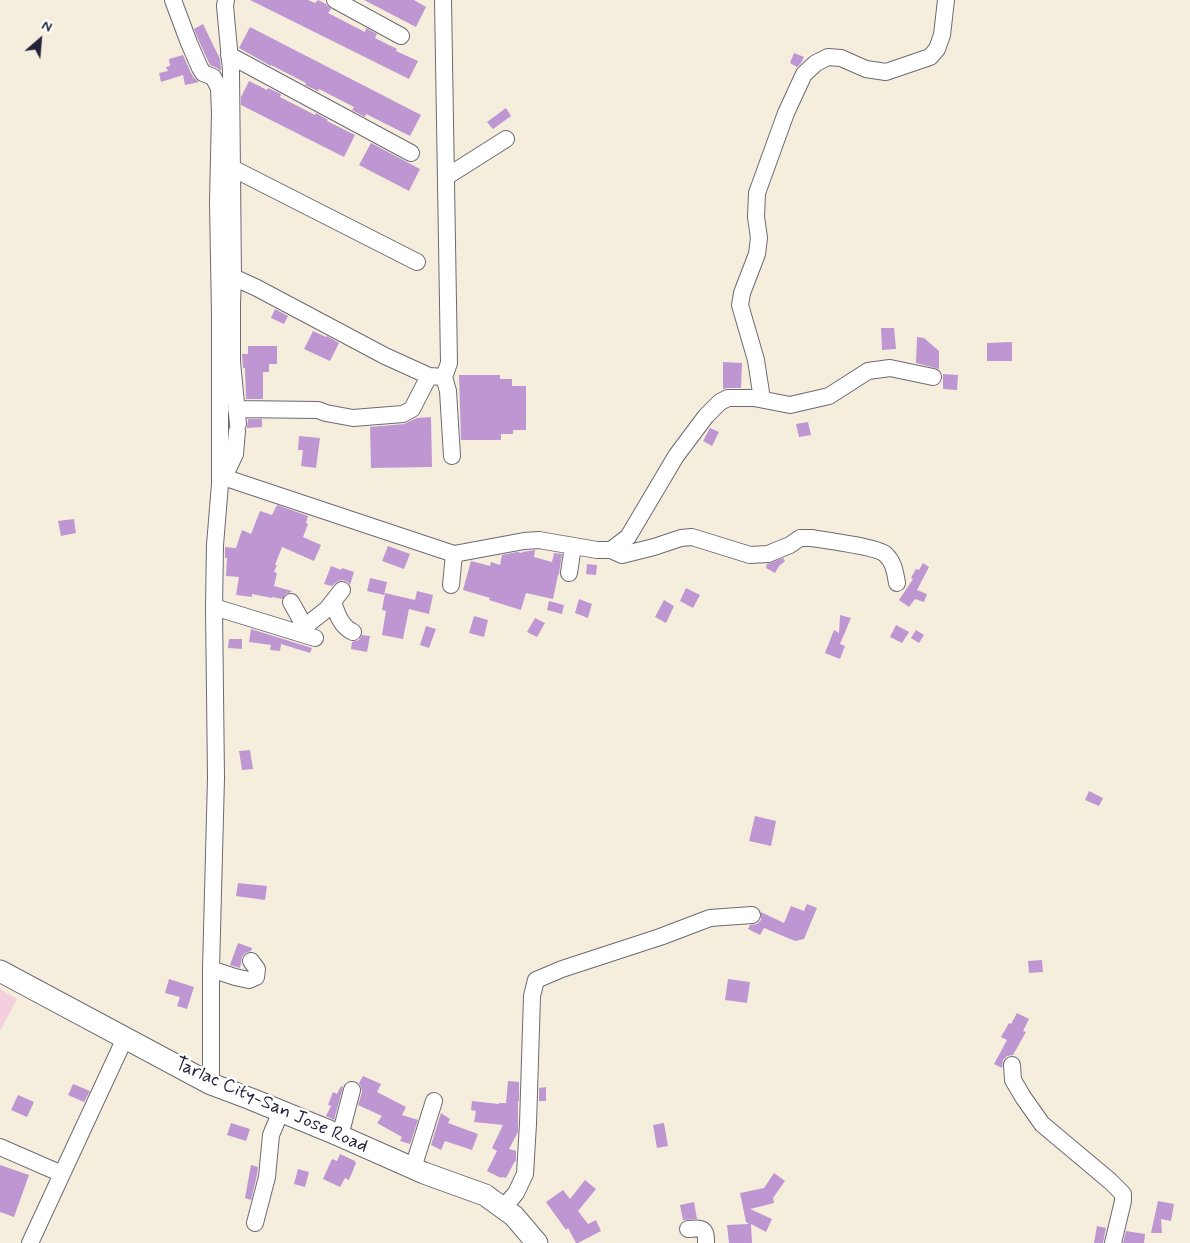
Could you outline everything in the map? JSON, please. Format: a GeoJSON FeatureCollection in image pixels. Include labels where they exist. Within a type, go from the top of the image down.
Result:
{"type":"FeatureCollection","features":[{"type":"Feature","properties":{"kind":"main road","name":"Tarlac City-San Jose Road"},"geometry":{"type":"LineString","coordinates":[[0,971],[211,1084],[281,1111],[424,1173],[485,1195],[514,1216],[537,1243]]}},
{"type":"Feature","properties":{"kind":"street"},"geometry":{"type":"LineString","coordinates":[[173,0],[200,68],[203,73],[213,77],[219,88],[220,113],[218,202],[222,476],[216,545],[214,607],[216,778],[211,1084]]}},
{"type":"Feature","properties":{"kind":"street"},"geometry":{"type":"LineString","coordinates":[[222,476],[235,454],[237,421],[232,362],[232,71],[229,55],[226,0]]}},
{"type":"Feature","properties":{"kind":"street"},"geometry":{"type":"LineString","coordinates":[[335,0],[401,36]]}},
{"type":"Feature","properties":{"kind":"street"},"geometry":{"type":"LineString","coordinates":[[237,421],[318,410],[353,418],[403,414],[412,409],[436,376],[449,363],[442,0]]}},
{"type":"Feature","properties":{"kind":"street"},"geometry":{"type":"LineString","coordinates":[[762,399],[756,360],[740,305],[742,293],[758,254],[757,193],[789,105],[804,74],[816,63],[828,57],[841,58],[866,69],[886,72],[930,57],[937,48],[942,35],[946,0]]}},
{"type":"Feature","properties":{"kind":"street"},"geometry":{"type":"LineString","coordinates":[[229,55],[411,153]]}},
{"type":"Feature","properties":{"kind":"street"},"geometry":{"type":"LineString","coordinates":[[446,177],[506,139]]}},
{"type":"Feature","properties":{"kind":"street"},"geometry":{"type":"LineString","coordinates":[[232,168],[417,262]]}},
{"type":"Feature","properties":{"kind":"street"},"geometry":{"type":"LineString","coordinates":[[233,277],[385,356],[436,376],[448,391],[452,456]]}},
{"type":"Feature","properties":{"kind":"street"},"geometry":{"type":"LineString","coordinates":[[610,550],[628,537],[676,456],[706,416],[720,402],[728,398],[754,398],[790,405],[829,396],[868,371],[890,368],[933,377]]}},
{"type":"Feature","properties":{"kind":"street"},"geometry":{"type":"LineString","coordinates":[[222,476],[454,554],[539,540],[597,550],[610,550],[622,555],[681,538],[692,537],[750,555],[768,554],[790,545],[800,538],[810,538],[873,549],[884,553],[893,565],[897,583]]}},
{"type":"Feature","properties":{"kind":"street"},"geometry":{"type":"LineString","coordinates":[[569,573],[573,546]]}},
{"type":"Feature","properties":{"kind":"street"},"geometry":{"type":"LineString","coordinates":[[451,585],[454,554]]}},
{"type":"Feature","properties":{"kind":"street"},"geometry":{"type":"LineString","coordinates":[[306,632],[328,609],[337,596],[338,617],[348,630],[353,632]]}},
{"type":"Feature","properties":{"kind":"street"},"geometry":{"type":"LineString","coordinates":[[291,602],[306,632]]}},
{"type":"Feature","properties":{"kind":"street"},"geometry":{"type":"LineString","coordinates":[[214,607],[306,632]]}},
{"type":"Feature","properties":{"kind":"street"},"geometry":{"type":"LineString","coordinates":[[503,1208],[516,1193],[524,1174],[528,1124],[532,996],[536,980],[562,969],[660,937],[710,918],[752,915]]}},
{"type":"Feature","properties":{"kind":"street"},"geometry":{"type":"LineString","coordinates":[[212,969],[249,980],[256,977],[257,969],[251,961]]}},
{"type":"Feature","properties":{"kind":"street"},"geometry":{"type":"LineString","coordinates":[[30,1243],[125,1038]]}},
{"type":"Feature","properties":{"kind":"street"},"geometry":{"type":"LineString","coordinates":[[1012,1065],[1012,1080],[1042,1124],[1123,1194],[1112,1243]]}},
{"type":"Feature","properties":{"kind":"street"},"geometry":{"type":"LineString","coordinates":[[340,1136],[352,1090]]}},
{"type":"Feature","properties":{"kind":"street"},"geometry":{"type":"LineString","coordinates":[[413,1168],[434,1101]]}},
{"type":"Feature","properties":{"kind":"street"},"geometry":{"type":"LineString","coordinates":[[255,1223],[267,1177],[271,1135],[281,1111]]}},
{"type":"Feature","properties":{"kind":"street"},"geometry":{"type":"LineString","coordinates":[[0,1147],[62,1174]]}},
{"type":"Feature","properties":{"kind":"street"},"geometry":{"type":"LineString","coordinates":[[688,1229],[700,1228],[705,1231],[707,1235],[706,1243]]}},
{"type":"Feature","properties":{"kind":"shaded area"},"geometry":{"type":"Polygon","coordinates":[[[0,989],[17,999],[0,1031],[0,989]]]}},
{"type":"Feature","properties":{"kind":"building"},"geometry":{"type":"Polygon","coordinates":[[[250,0],[308,0],[315,3],[318,0],[331,9],[328,13],[365,32],[366,28],[377,34],[375,38],[397,49],[396,51],[418,61],[409,79],[250,0]]]}},
{"type":"Feature","properties":{"kind":"building"},"geometry":{"type":"Polygon","coordinates":[[[364,0],[414,0],[426,7],[416,27],[364,0]]]}},
{"type":"Feature","properties":{"kind":"building"},"geometry":{"type":"Polygon","coordinates":[[[203,24],[220,59],[221,71],[210,65],[194,29],[203,24]]]}},
{"type":"Feature","properties":{"kind":"building"},"geometry":{"type":"Polygon","coordinates":[[[250,27],[421,115],[410,136],[366,114],[365,117],[352,110],[354,107],[319,89],[318,91],[305,85],[306,83],[239,48],[250,27]]]}},
{"type":"Feature","properties":{"kind":"building"},"geometry":{"type":"Polygon","coordinates":[[[794,53],[804,57],[797,67],[790,63],[794,53]]]}},
{"type":"Feature","properties":{"kind":"building"},"geometry":{"type":"Polygon","coordinates":[[[183,55],[191,73],[199,82],[185,85],[183,75],[161,82],[159,73],[168,71],[166,67],[170,66],[169,59],[183,55]]]}},
{"type":"Feature","properties":{"kind":"building"},"geometry":{"type":"Polygon","coordinates":[[[249,81],[267,90],[268,88],[281,94],[280,97],[315,115],[316,113],[327,121],[355,135],[344,157],[241,105],[241,97],[249,81]]]}},
{"type":"Feature","properties":{"kind":"building"},"geometry":{"type":"Polygon","coordinates":[[[506,108],[511,116],[493,129],[487,122],[506,108]]]}},
{"type":"Feature","properties":{"kind":"building"},"geometry":{"type":"Polygon","coordinates":[[[371,143],[420,169],[409,191],[359,165],[371,143]]]}},
{"type":"Feature","properties":{"kind":"building"},"geometry":{"type":"Polygon","coordinates":[[[275,309],[288,316],[284,324],[271,318],[275,309]]]}},
{"type":"Feature","properties":{"kind":"building"},"geometry":{"type":"Polygon","coordinates":[[[881,328],[894,328],[896,349],[882,350],[881,328]]]}},
{"type":"Feature","properties":{"kind":"building"},"geometry":{"type":"Polygon","coordinates":[[[313,331],[339,343],[330,361],[304,349],[313,331]]]}},
{"type":"Feature","properties":{"kind":"building"},"geometry":{"type":"Polygon","coordinates":[[[917,337],[924,338],[939,351],[939,369],[916,363],[917,337]]]}},
{"type":"Feature","properties":{"kind":"building"},"geometry":{"type":"Polygon","coordinates":[[[1012,342],[1012,361],[987,361],[987,343],[1012,342]]]}},
{"type":"Feature","properties":{"kind":"building"},"geometry":{"type":"Polygon","coordinates":[[[248,346],[277,346],[277,364],[269,364],[269,372],[263,372],[263,399],[246,399],[245,368],[243,368],[242,354],[248,354],[248,346]]]}},
{"type":"Feature","properties":{"kind":"building"},"geometry":{"type":"Polygon","coordinates":[[[723,362],[742,363],[741,388],[723,389],[723,362]]]}},
{"type":"Feature","properties":{"kind":"building"},"geometry":{"type":"Polygon","coordinates":[[[943,374],[958,375],[957,390],[943,389],[943,374]]]}},
{"type":"Feature","properties":{"kind":"building"},"geometry":{"type":"Polygon","coordinates":[[[459,375],[500,375],[500,379],[512,379],[512,386],[526,386],[526,430],[513,430],[513,434],[501,434],[501,440],[461,440],[459,375]]]}},
{"type":"Feature","properties":{"kind":"building"},"geometry":{"type":"Polygon","coordinates":[[[431,417],[432,467],[371,468],[370,427],[404,424],[417,418],[431,417]]]}},
{"type":"Feature","properties":{"kind":"building"},"geometry":{"type":"Polygon","coordinates":[[[248,419],[262,419],[262,427],[247,428],[248,419]]]}},
{"type":"Feature","properties":{"kind":"building"},"geometry":{"type":"Polygon","coordinates":[[[808,422],[811,435],[799,437],[796,424],[808,422]]]}},
{"type":"Feature","properties":{"kind":"building"},"geometry":{"type":"Polygon","coordinates":[[[710,428],[719,432],[712,446],[703,441],[710,428]]]}},
{"type":"Feature","properties":{"kind":"building"},"geometry":{"type":"Polygon","coordinates":[[[299,436],[320,438],[316,468],[301,466],[303,450],[298,450],[299,436]]]}},
{"type":"Feature","properties":{"kind":"building"},"geometry":{"type":"Polygon","coordinates":[[[277,505],[308,516],[306,523],[308,524],[303,537],[321,545],[314,561],[282,547],[275,565],[277,565],[274,572],[277,573],[274,586],[292,591],[282,599],[252,594],[252,597],[236,595],[239,577],[226,576],[227,558],[225,558],[225,547],[236,548],[242,530],[251,534],[260,511],[272,515],[277,505]]]}},
{"type":"Feature","properties":{"kind":"building"},"geometry":{"type":"Polygon","coordinates":[[[74,519],[76,533],[61,536],[58,521],[74,519]]]}},
{"type":"Feature","properties":{"kind":"building"},"geometry":{"type":"Polygon","coordinates":[[[388,546],[410,554],[404,569],[382,561],[388,546]]]}},
{"type":"Feature","properties":{"kind":"building"},"geometry":{"type":"Polygon","coordinates":[[[535,550],[534,557],[552,562],[554,553],[562,554],[553,599],[526,593],[521,610],[463,590],[471,561],[490,566],[491,562],[500,565],[502,555],[535,550]]]}},
{"type":"Feature","properties":{"kind":"building"},"geometry":{"type":"Polygon","coordinates":[[[783,558],[785,561],[775,573],[766,568],[767,564],[783,558]]]}},
{"type":"Feature","properties":{"kind":"building"},"geometry":{"type":"Polygon","coordinates":[[[923,563],[929,567],[917,590],[927,594],[924,602],[915,599],[909,607],[899,600],[913,579],[911,578],[916,569],[919,570],[923,563]]]}},
{"type":"Feature","properties":{"kind":"building"},"geometry":{"type":"Polygon","coordinates":[[[587,564],[597,565],[596,575],[586,574],[587,564]]]}},
{"type":"Feature","properties":{"kind":"building"},"geometry":{"type":"Polygon","coordinates":[[[331,566],[354,572],[350,585],[343,580],[338,581],[332,586],[324,584],[331,566]]]}},
{"type":"Feature","properties":{"kind":"building"},"geometry":{"type":"Polygon","coordinates":[[[370,578],[387,582],[384,595],[367,591],[370,578]]]}},
{"type":"Feature","properties":{"kind":"building"},"geometry":{"type":"Polygon","coordinates":[[[686,588],[700,595],[693,608],[680,601],[686,588]]]}},
{"type":"Feature","properties":{"kind":"building"},"geometry":{"type":"Polygon","coordinates":[[[417,591],[433,595],[429,614],[409,609],[403,639],[382,635],[386,611],[382,610],[385,593],[415,600],[417,591]]]}},
{"type":"Feature","properties":{"kind":"building"},"geometry":{"type":"Polygon","coordinates":[[[579,599],[592,604],[588,618],[575,613],[579,599]]]}},
{"type":"Feature","properties":{"kind":"building"},"geometry":{"type":"Polygon","coordinates":[[[664,600],[674,606],[666,623],[655,617],[664,600]]]}},
{"type":"Feature","properties":{"kind":"building"},"geometry":{"type":"Polygon","coordinates":[[[549,601],[564,605],[562,614],[547,610],[549,601]]]}},
{"type":"Feature","properties":{"kind":"building"},"geometry":{"type":"Polygon","coordinates":[[[840,615],[851,618],[840,644],[845,646],[840,659],[825,653],[834,630],[839,633],[840,615]]]}},
{"type":"Feature","properties":{"kind":"building"},"geometry":{"type":"Polygon","coordinates":[[[474,616],[488,620],[484,637],[469,633],[474,616]]]}},
{"type":"Feature","properties":{"kind":"building"},"geometry":{"type":"Polygon","coordinates":[[[535,618],[545,623],[537,637],[527,632],[535,618]]]}},
{"type":"Feature","properties":{"kind":"building"},"geometry":{"type":"Polygon","coordinates":[[[896,625],[909,632],[902,643],[890,637],[896,625]]]}},
{"type":"Feature","properties":{"kind":"building"},"geometry":{"type":"Polygon","coordinates":[[[426,626],[436,629],[429,648],[420,645],[426,626]]]}},
{"type":"Feature","properties":{"kind":"building"},"geometry":{"type":"Polygon","coordinates":[[[251,629],[312,648],[310,653],[281,644],[280,651],[270,650],[271,645],[249,642],[251,629]]]}},
{"type":"Feature","properties":{"kind":"building"},"geometry":{"type":"Polygon","coordinates":[[[916,630],[924,635],[919,643],[911,638],[916,630]]]}},
{"type":"Feature","properties":{"kind":"building"},"geometry":{"type":"Polygon","coordinates":[[[362,635],[370,636],[367,652],[351,649],[352,642],[359,640],[362,635]]]}},
{"type":"Feature","properties":{"kind":"building"},"geometry":{"type":"Polygon","coordinates":[[[229,639],[242,639],[242,649],[228,648],[229,639]]]}},
{"type":"Feature","properties":{"kind":"building"},"geometry":{"type":"Polygon","coordinates":[[[250,750],[253,769],[242,770],[239,751],[250,750]]]}},
{"type":"Feature","properties":{"kind":"building"},"geometry":{"type":"Polygon","coordinates":[[[1089,791],[1103,798],[1099,806],[1085,800],[1089,791]]]}},
{"type":"Feature","properties":{"kind":"building"},"geometry":{"type":"Polygon","coordinates":[[[755,816],[776,821],[771,846],[749,841],[755,816]]]}},
{"type":"Feature","properties":{"kind":"building"},"geometry":{"type":"Polygon","coordinates":[[[238,883],[267,886],[265,900],[236,896],[238,883]]]}},
{"type":"Feature","properties":{"kind":"building"},"geometry":{"type":"Polygon","coordinates":[[[807,904],[817,908],[804,939],[795,941],[764,928],[760,935],[748,929],[750,925],[757,924],[761,920],[761,912],[784,923],[791,906],[804,911],[807,904]]]}},
{"type":"Feature","properties":{"kind":"building"},"geometry":{"type":"Polygon","coordinates":[[[238,943],[252,948],[251,951],[245,953],[242,957],[240,968],[230,965],[238,943]]]}},
{"type":"Feature","properties":{"kind":"building"},"geometry":{"type":"Polygon","coordinates":[[[1042,960],[1043,972],[1029,973],[1028,961],[1042,960]]]}},
{"type":"Feature","properties":{"kind":"building"},"geometry":{"type":"Polygon","coordinates":[[[169,979],[194,987],[187,1009],[177,1006],[180,997],[165,993],[169,979]]]}},
{"type":"Feature","properties":{"kind":"building"},"geometry":{"type":"Polygon","coordinates":[[[728,979],[750,982],[747,1003],[725,1000],[728,979]]]}},
{"type":"Feature","properties":{"kind":"building"},"geometry":{"type":"Polygon","coordinates":[[[1017,1013],[1029,1019],[1023,1031],[1026,1032],[1013,1055],[1007,1056],[1003,1060],[1002,1068],[994,1064],[1007,1040],[1001,1037],[1017,1013]]]}},
{"type":"Feature","properties":{"kind":"building"},"geometry":{"type":"Polygon","coordinates":[[[363,1076],[381,1084],[377,1092],[406,1107],[402,1115],[418,1120],[410,1144],[400,1141],[402,1137],[377,1123],[382,1116],[358,1105],[362,1092],[359,1083],[363,1076]]]}},
{"type":"Feature","properties":{"kind":"building"},"geometry":{"type":"Polygon","coordinates":[[[508,1081],[519,1082],[518,1132],[509,1149],[516,1151],[516,1162],[506,1178],[501,1178],[487,1171],[497,1151],[492,1148],[503,1125],[474,1122],[476,1111],[471,1110],[472,1101],[506,1103],[508,1081]]]}},
{"type":"Feature","properties":{"kind":"building"},"geometry":{"type":"Polygon","coordinates":[[[73,1084],[90,1091],[84,1102],[68,1095],[73,1084]]]}},
{"type":"Feature","properties":{"kind":"building"},"geometry":{"type":"Polygon","coordinates":[[[341,1086],[343,1087],[334,1120],[326,1116],[331,1106],[328,1105],[333,1092],[337,1094],[341,1086]]]}},
{"type":"Feature","properties":{"kind":"building"},"geometry":{"type":"Polygon","coordinates":[[[546,1087],[546,1101],[539,1101],[539,1088],[546,1087]]]}},
{"type":"Feature","properties":{"kind":"building"},"geometry":{"type":"Polygon","coordinates":[[[18,1095],[34,1102],[27,1117],[11,1110],[18,1095]]]}},
{"type":"Feature","properties":{"kind":"building"},"geometry":{"type":"Polygon","coordinates":[[[441,1113],[450,1119],[448,1123],[478,1134],[472,1150],[445,1141],[441,1150],[431,1145],[441,1113]]]}},
{"type":"Feature","properties":{"kind":"building"},"geometry":{"type":"Polygon","coordinates":[[[231,1123],[250,1129],[246,1141],[227,1135],[231,1123]]]}},
{"type":"Feature","properties":{"kind":"building"},"geometry":{"type":"Polygon","coordinates":[[[664,1123],[668,1146],[657,1148],[653,1125],[664,1123]]]}},
{"type":"Feature","properties":{"kind":"building"},"geometry":{"type":"Polygon","coordinates":[[[340,1154],[356,1163],[349,1180],[345,1178],[340,1187],[323,1179],[332,1159],[337,1161],[340,1154]]]}},
{"type":"Feature","properties":{"kind":"building"},"geometry":{"type":"Polygon","coordinates":[[[0,1165],[29,1175],[14,1217],[0,1212],[0,1165]]]}},
{"type":"Feature","properties":{"kind":"building"},"geometry":{"type":"Polygon","coordinates":[[[251,1165],[258,1167],[251,1200],[245,1198],[251,1165]]]}},
{"type":"Feature","properties":{"kind":"building"},"geometry":{"type":"Polygon","coordinates":[[[298,1169],[309,1172],[305,1187],[294,1184],[298,1169]]]}},
{"type":"Feature","properties":{"kind":"building"},"geometry":{"type":"Polygon","coordinates":[[[774,1173],[785,1181],[773,1198],[774,1203],[750,1209],[772,1219],[766,1232],[751,1224],[752,1243],[729,1243],[727,1225],[749,1224],[746,1222],[740,1193],[764,1188],[774,1173]]]}},
{"type":"Feature","properties":{"kind":"building"},"geometry":{"type":"Polygon","coordinates":[[[585,1180],[596,1189],[578,1211],[588,1224],[596,1220],[601,1231],[576,1243],[568,1228],[566,1230],[546,1202],[563,1190],[570,1199],[585,1180]]]}},
{"type":"Feature","properties":{"kind":"building"},"geometry":{"type":"Polygon","coordinates":[[[1158,1201],[1174,1204],[1171,1221],[1161,1219],[1162,1233],[1151,1233],[1158,1201]]]}},
{"type":"Feature","properties":{"kind":"building"},"geometry":{"type":"Polygon","coordinates":[[[694,1202],[697,1219],[683,1220],[680,1205],[694,1202]]]}},
{"type":"Feature","properties":{"kind":"building"},"geometry":{"type":"Polygon","coordinates":[[[1097,1226],[1106,1228],[1103,1243],[1094,1243],[1097,1226]]]}},
{"type":"Feature","properties":{"kind":"building"},"geometry":{"type":"Polygon","coordinates":[[[1126,1231],[1145,1234],[1144,1243],[1123,1243],[1126,1231]]]}}]}
